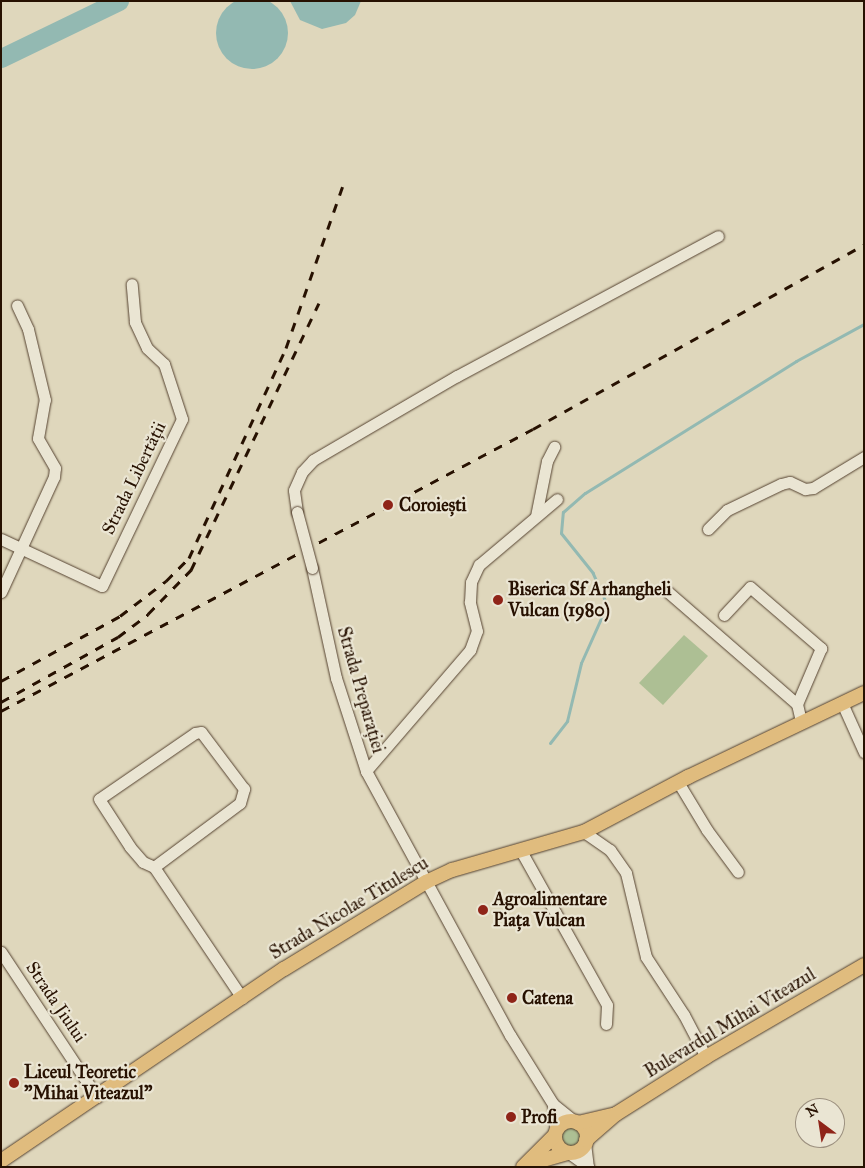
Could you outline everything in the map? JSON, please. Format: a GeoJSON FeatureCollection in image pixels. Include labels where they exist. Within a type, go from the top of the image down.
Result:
{"type":"FeatureCollection","features":[{"type":"Feature","properties":{"kind":"main road","name":"Strada Nicolae Titulescu"},"geometry":{"type":"LineString","coordinates":[[1,1161],[335,936],[426,882],[452,870],[584,832],[678,782],[864,693]]}},
{"type":"Feature","properties":{"kind":"main road","name":"Bulevardul Mihai Viteazul"},"geometry":{"type":"LineString","coordinates":[[586,1142],[616,1114],[706,1057],[864,964]]}},
{"type":"Feature","properties":{"kind":"main road","name":"Bulevardul Mihai Viteazul"},"geometry":{"type":"LineString","coordinates":[[576,1123],[616,1114]]}},
{"type":"Feature","properties":{"kind":"main road"},"geometry":{"type":"LineString","coordinates":[[576,1123],[585,1131],[586,1142],[580,1150],[526,1165],[563,1124],[576,1123]]}},
{"type":"Feature","properties":{"kind":"main road"},"geometry":{"type":"LineString","coordinates":[[556,1133],[558,1146],[568,1153]]}},
{"type":"Feature","properties":{"kind":"street","name":"Strada Preparației"},"geometry":{"type":"LineString","coordinates":[[576,1123],[553,1104],[510,1036],[366,770],[336,678],[312,568],[296,512],[294,490],[302,472],[313,460],[457,376],[718,236]]}},
{"type":"Feature","properties":{"kind":"street","name":"Strada Libertății"},"geometry":{"type":"LineString","coordinates":[[1,539],[102,586],[182,419],[164,364],[147,348],[135,322],[132,284]]}},
{"type":"Feature","properties":{"kind":"street"},"geometry":{"type":"LineString","coordinates":[[1,592],[54,476],[55,468],[38,438],[45,400],[28,329],[17,304]]}},
{"type":"Feature","properties":{"kind":"street"},"geometry":{"type":"LineString","coordinates":[[536,516],[547,461],[554,447]]}},
{"type":"Feature","properties":{"kind":"street"},"geometry":{"type":"LineString","coordinates":[[708,529],[727,510],[781,484],[790,482],[806,489],[813,488],[864,457]]}},
{"type":"Feature","properties":{"kind":"street"},"geometry":{"type":"LineString","coordinates":[[366,770],[470,650],[477,631],[470,602],[471,582],[479,566],[557,499]]}},
{"type":"Feature","properties":{"kind":"street"},"geometry":{"type":"LineString","coordinates":[[724,615],[750,587],[821,648],[797,704],[801,722]]}},
{"type":"Feature","properties":{"kind":"street"},"geometry":{"type":"LineString","coordinates":[[668,592],[797,704]]}},
{"type":"Feature","properties":{"kind":"street"},"geometry":{"type":"LineString","coordinates":[[842,703],[864,752]]}},
{"type":"Feature","properties":{"kind":"street"},"geometry":{"type":"LineString","coordinates":[[154,866],[240,803],[244,789],[207,736],[202,732],[194,733],[99,800],[143,862],[154,866],[242,998]]}},
{"type":"Feature","properties":{"kind":"street"},"geometry":{"type":"LineString","coordinates":[[678,782],[707,830],[738,872]]}},
{"type":"Feature","properties":{"kind":"street"},"geometry":{"type":"LineString","coordinates":[[584,832],[610,850],[626,873],[646,957],[684,1015],[706,1057]]}},
{"type":"Feature","properties":{"kind":"street"},"geometry":{"type":"LineString","coordinates":[[521,851],[607,1005],[606,1024]]}},
{"type":"Feature","properties":{"kind":"street","name":"Strada Jiului"},"geometry":{"type":"LineString","coordinates":[[1,952],[97,1097]]}},
{"type":"Feature","properties":{"kind":"street","name":"Strada Preparației"},"geometry":{"type":"LineString","coordinates":[[553,1104],[556,1133]]}},
{"type":"Feature","properties":{"kind":"street"},"geometry":{"type":"LineString","coordinates":[[586,1142],[588,1167]]}},
{"type":"Feature","properties":{"kind":"street"},"geometry":{"type":"LineString","coordinates":[[568,1153],[588,1167]]}},
{"type":"Feature","properties":{"kind":"green space"},"geometry":{"type":"Polygon","coordinates":[[[684,635],[708,656],[663,705],[639,683],[684,635]]]}},
{"type":"Feature","properties":{"kind":"green space"},"geometry":{"type":"Polygon","coordinates":[[[567,1128],[575,1128],[580,1133],[578,1144],[567,1146],[562,1141],[562,1133],[567,1128]]]}},
{"type":"Feature","properties":{"kind":"water"},"geometry":{"type":"Polygon","coordinates":[[[252,-3],[272,3],[282,13],[288,33],[282,53],[272,63],[252,69],[232,63],[222,53],[216,33],[222,13],[232,3],[252,-3]]]}},
{"type":"Feature","properties":{"kind":"water"},"geometry":{"type":"Polygon","coordinates":[[[290,1],[361,1],[355,15],[346,23],[322,29],[300,20],[290,1]]]}},
{"type":"Feature","properties":{"kind":"waterway"},"geometry":{"type":"LineString","coordinates":[[1,58],[119,1]]}},
{"type":"Feature","properties":{"kind":"waterway"},"geometry":{"type":"LineString","coordinates":[[550,743],[567,721],[581,663],[607,605],[593,573],[561,533],[563,512],[585,493],[796,361],[864,324]]}},
{"type":"Feature","properties":{"kind":"railway"},"geometry":{"type":"LineString","coordinates":[[1,681],[120,616],[166,581],[189,558],[286,348],[343,185]]}},
{"type":"Feature","properties":{"kind":"railway"},"geometry":{"type":"LineString","coordinates":[[1,711],[533,429],[864,245]]}},
{"type":"Feature","properties":{"kind":"railway"},"geometry":{"type":"LineString","coordinates":[[1,702],[118,637],[148,614],[191,570],[319,303]]}},
{"type":"Feature","properties":{"kind":"place","name":"Coroiești"},"geometry":{"type":"Point","coordinates":[388,505]}},
{"type":"Feature","properties":{"kind":"place","name":"Biserica Sf Arhangheli Vulcan (1980)"},"geometry":{"type":"Point","coordinates":[498,600]}},
{"type":"Feature","properties":{"kind":"place","name":"Agroalimentare Piața Vulcan"},"geometry":{"type":"Point","coordinates":[483,910]}},
{"type":"Feature","properties":{"kind":"place","name":"Catena"},"geometry":{"type":"Point","coordinates":[512,998]}},
{"type":"Feature","properties":{"kind":"place","name":"Liceul Teoretic \"Mihai Viteazul\""},"geometry":{"type":"Point","coordinates":[14,1083]}},
{"type":"Feature","properties":{"kind":"place","name":"Profi"},"geometry":{"type":"Point","coordinates":[511,1117]}}]}
